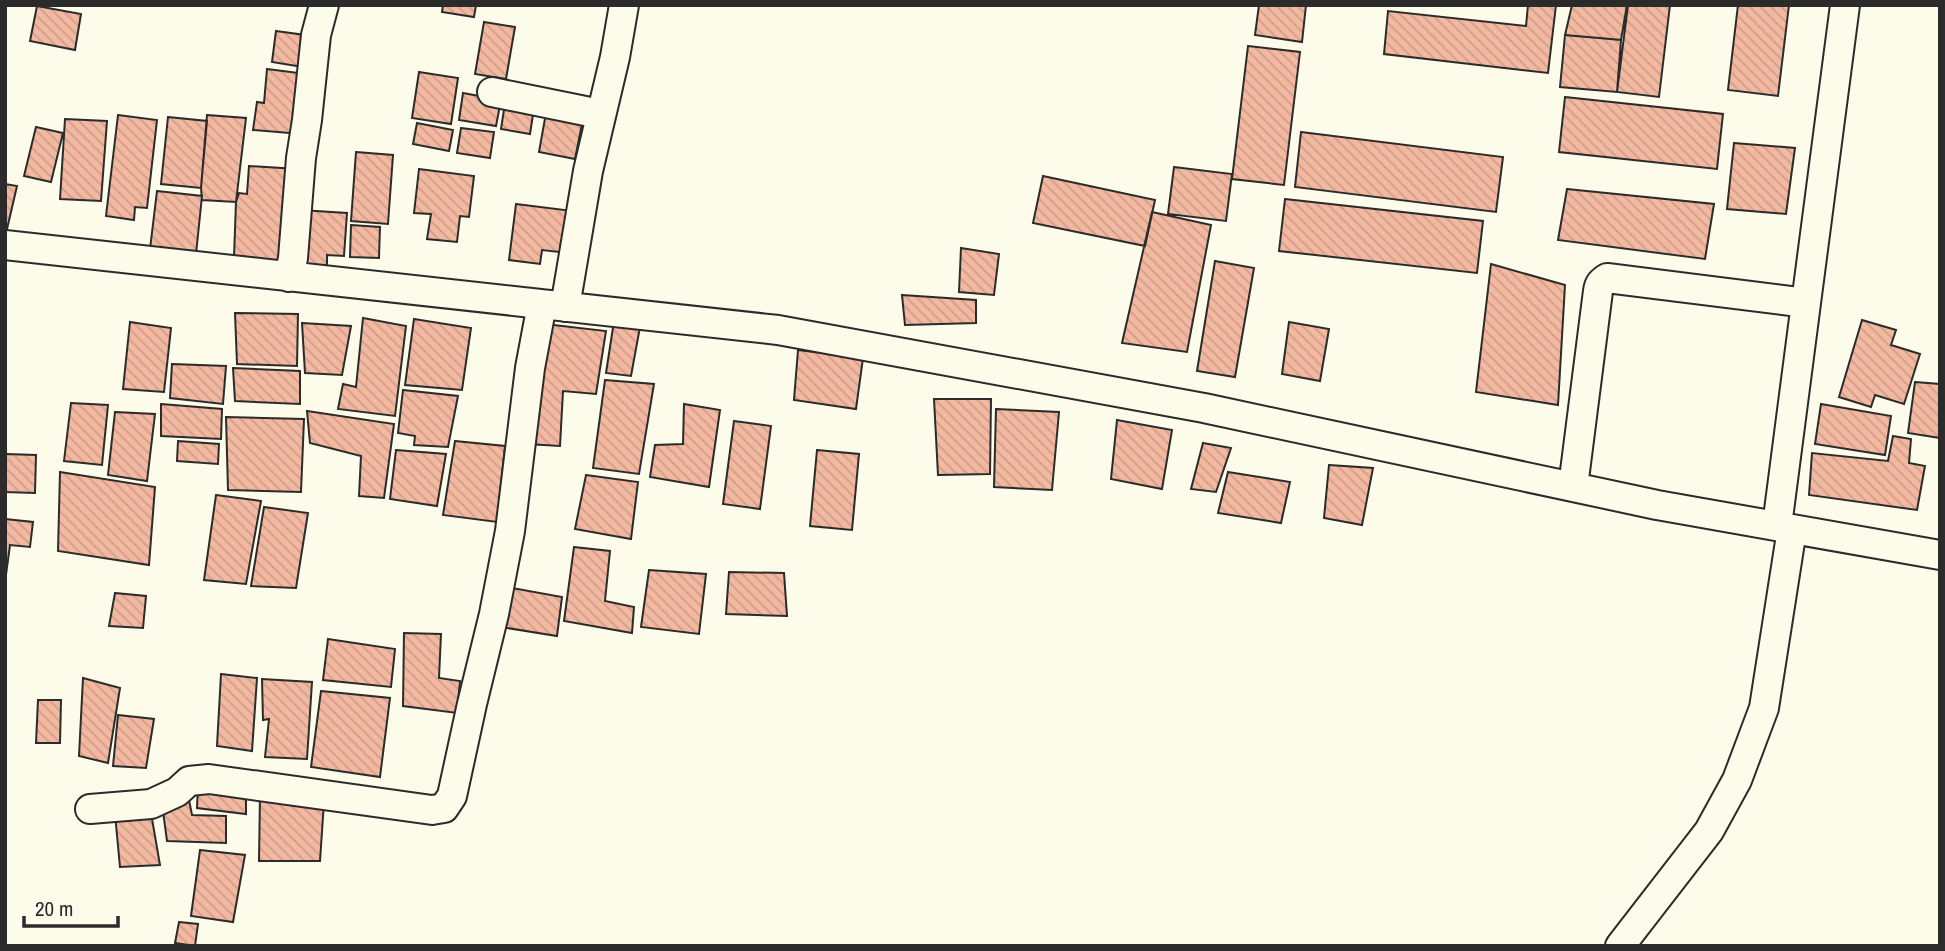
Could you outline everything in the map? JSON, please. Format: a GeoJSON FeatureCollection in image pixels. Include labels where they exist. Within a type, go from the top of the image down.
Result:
{"type":"FeatureCollection","features":[{"type":"Feature","properties":{"kind":"street"},"geometry":{"type":"LineString","coordinates":[[289,277],[316,35],[324,5]]}},
{"type":"Feature","properties":{"kind":"street"},"geometry":{"type":"LineString","coordinates":[[90,809],[151,804],[177,792],[189,781],[209,779],[432,810],[444,808],[449,803],[506,555],[530,368],[553,305],[615,57],[624,5]]}},
{"type":"Feature","properties":{"kind":"street"},"geometry":{"type":"LineString","coordinates":[[1620,946],[1709,831],[1737,780],[1764,708],[1785,528],[1806,303],[1845,5]]}},
{"type":"Feature","properties":{"kind":"street"},"geometry":{"type":"LineString","coordinates":[[492,92],[600,114]]}},
{"type":"Feature","properties":{"kind":"street"},"geometry":{"type":"LineString","coordinates":[[5,245],[778,330],[1204,408],[1657,505],[1940,555]]}},
{"type":"Feature","properties":{"kind":"street"},"geometry":{"type":"LineString","coordinates":[[1573,487],[1598,291],[1603,281],[1607,278],[1806,303]]}},
{"type":"Feature","properties":{"kind":"building"},"geometry":{"type":"Polygon","coordinates":[[[443,5],[476,5],[474,17],[442,12],[443,5]]]}},
{"type":"Feature","properties":{"kind":"building"},"geometry":{"type":"Polygon","coordinates":[[[1259,5],[1306,5],[1302,42],[1255,35],[1259,5]]]}},
{"type":"Feature","properties":{"kind":"building"},"geometry":{"type":"Polygon","coordinates":[[[1528,5],[1556,5],[1548,73],[1384,54],[1388,11],[1526,26],[1528,5]]]}},
{"type":"Feature","properties":{"kind":"building"},"geometry":{"type":"Polygon","coordinates":[[[1572,5],[1627,5],[1621,40],[1565,35],[1572,5]]]}},
{"type":"Feature","properties":{"kind":"building"},"geometry":{"type":"Polygon","coordinates":[[[1628,5],[1670,5],[1659,97],[1617,92],[1628,5]]]}},
{"type":"Feature","properties":{"kind":"building"},"geometry":{"type":"Polygon","coordinates":[[[1738,5],[1789,5],[1778,96],[1728,90],[1738,5]]]}},
{"type":"Feature","properties":{"kind":"building"},"geometry":{"type":"Polygon","coordinates":[[[37,6],[81,14],[75,50],[30,41],[37,6]]]}},
{"type":"Feature","properties":{"kind":"building"},"geometry":{"type":"Polygon","coordinates":[[[484,22],[515,27],[506,79],[475,74],[484,22]]]}},
{"type":"Feature","properties":{"kind":"building"},"geometry":{"type":"Polygon","coordinates":[[[276,31],[305,35],[309,68],[272,62],[276,31]]]}},
{"type":"Feature","properties":{"kind":"building"},"geometry":{"type":"Polygon","coordinates":[[[1565,35],[1621,40],[1617,92],[1560,87],[1565,35]]]}},
{"type":"Feature","properties":{"kind":"building"},"geometry":{"type":"Polygon","coordinates":[[[1248,46],[1300,52],[1284,185],[1232,179],[1248,46]]]}},
{"type":"Feature","properties":{"kind":"building"},"geometry":{"type":"Polygon","coordinates":[[[267,69],[307,74],[301,134],[253,130],[257,102],[264,103],[267,69]]]}},
{"type":"Feature","properties":{"kind":"building"},"geometry":{"type":"Polygon","coordinates":[[[419,72],[458,78],[451,124],[412,118],[419,72]]]}},
{"type":"Feature","properties":{"kind":"building"},"geometry":{"type":"Polygon","coordinates":[[[463,93],[501,100],[496,126],[459,120],[463,93]]]}},
{"type":"Feature","properties":{"kind":"building"},"geometry":{"type":"Polygon","coordinates":[[[1565,97],[1723,114],[1717,169],[1559,152],[1565,97]]]}},
{"type":"Feature","properties":{"kind":"building"},"geometry":{"type":"Polygon","coordinates":[[[505,103],[534,108],[530,134],[501,129],[505,103]]]}},
{"type":"Feature","properties":{"kind":"building"},"geometry":{"type":"Polygon","coordinates":[[[546,113],[583,119],[575,159],[539,152],[546,113]]]}},
{"type":"Feature","properties":{"kind":"building"},"geometry":{"type":"Polygon","coordinates":[[[118,115],[157,120],[147,208],[135,207],[134,220],[106,216],[118,115]]]}},
{"type":"Feature","properties":{"kind":"building"},"geometry":{"type":"Polygon","coordinates":[[[207,115],[246,118],[236,202],[202,200],[207,115]]]}},
{"type":"Feature","properties":{"kind":"building"},"geometry":{"type":"Polygon","coordinates":[[[168,117],[207,121],[201,188],[161,184],[168,117]]]}},
{"type":"Feature","properties":{"kind":"building"},"geometry":{"type":"Polygon","coordinates":[[[65,119],[107,121],[101,201],[60,199],[65,119]]]}},
{"type":"Feature","properties":{"kind":"building"},"geometry":{"type":"Polygon","coordinates":[[[417,123],[453,130],[449,151],[413,144],[417,123]]]}},
{"type":"Feature","properties":{"kind":"building"},"geometry":{"type":"Polygon","coordinates":[[[36,127],[63,133],[51,182],[24,176],[36,127]]]}},
{"type":"Feature","properties":{"kind":"building"},"geometry":{"type":"Polygon","coordinates":[[[461,128],[494,132],[490,158],[457,153],[461,128]]]}},
{"type":"Feature","properties":{"kind":"building"},"geometry":{"type":"Polygon","coordinates":[[[1301,132],[1503,157],[1496,212],[1295,187],[1301,132]]]}},
{"type":"Feature","properties":{"kind":"building"},"geometry":{"type":"Polygon","coordinates":[[[1734,143],[1795,148],[1786,214],[1727,209],[1734,143]]]}},
{"type":"Feature","properties":{"kind":"building"},"geometry":{"type":"Polygon","coordinates":[[[356,152],[393,155],[388,224],[351,221],[356,152]]]}},
{"type":"Feature","properties":{"kind":"building"},"geometry":{"type":"Polygon","coordinates":[[[249,166],[297,169],[290,262],[234,257],[236,202],[239,193],[247,194],[249,166]]]}},
{"type":"Feature","properties":{"kind":"building"},"geometry":{"type":"Polygon","coordinates":[[[1174,167],[1232,174],[1226,221],[1168,214],[1174,167]]]}},
{"type":"Feature","properties":{"kind":"building"},"geometry":{"type":"Polygon","coordinates":[[[419,169],[474,176],[469,217],[460,216],[457,242],[427,239],[431,214],[414,213],[419,169]]]}},
{"type":"Feature","properties":{"kind":"building"},"geometry":{"type":"Polygon","coordinates":[[[1043,176],[1155,200],[1145,246],[1033,223],[1043,176]]]}},
{"type":"Feature","properties":{"kind":"building"},"geometry":{"type":"Polygon","coordinates":[[[5,184],[17,186],[7,229],[5,228],[5,184]]]}},
{"type":"Feature","properties":{"kind":"building"},"geometry":{"type":"Polygon","coordinates":[[[1567,189],[1714,204],[1705,259],[1558,240],[1567,189]]]}},
{"type":"Feature","properties":{"kind":"building"},"geometry":{"type":"Polygon","coordinates":[[[157,191],[202,196],[196,254],[150,249],[157,191]]]}},
{"type":"Feature","properties":{"kind":"building"},"geometry":{"type":"Polygon","coordinates":[[[1285,199],[1483,221],[1477,273],[1279,251],[1285,199]]]}},
{"type":"Feature","properties":{"kind":"building"},"geometry":{"type":"Polygon","coordinates":[[[516,204],[573,211],[568,253],[542,250],[540,264],[509,260],[516,204]]]}},
{"type":"Feature","properties":{"kind":"building"},"geometry":{"type":"Polygon","coordinates":[[[300,210],[347,213],[344,256],[327,255],[327,266],[306,264],[300,210]]]}},
{"type":"Feature","properties":{"kind":"building"},"geometry":{"type":"Polygon","coordinates":[[[1152,212],[1211,225],[1187,352],[1122,343],[1152,212]]]}},
{"type":"Feature","properties":{"kind":"building"},"geometry":{"type":"Polygon","coordinates":[[[351,225],[380,227],[379,258],[350,257],[351,225]]]}},
{"type":"Feature","properties":{"kind":"building"},"geometry":{"type":"Polygon","coordinates":[[[961,248],[999,254],[994,295],[959,292],[961,248]]]}},
{"type":"Feature","properties":{"kind":"building"},"geometry":{"type":"Polygon","coordinates":[[[1215,261],[1254,268],[1235,377],[1197,371],[1215,261]]]}},
{"type":"Feature","properties":{"kind":"building"},"geometry":{"type":"Polygon","coordinates":[[[1491,264],[1565,285],[1558,405],[1476,392],[1491,264]]]}},
{"type":"Feature","properties":{"kind":"building"},"geometry":{"type":"Polygon","coordinates":[[[902,295],[976,300],[976,323],[905,325],[902,295]]]}},
{"type":"Feature","properties":{"kind":"building"},"geometry":{"type":"Polygon","coordinates":[[[235,313],[298,314],[297,366],[237,364],[235,313]]]}},
{"type":"Feature","properties":{"kind":"building"},"geometry":{"type":"Polygon","coordinates":[[[363,318],[406,326],[395,416],[338,409],[343,384],[356,387],[363,318]]]}},
{"type":"Feature","properties":{"kind":"building"},"geometry":{"type":"Polygon","coordinates":[[[414,319],[471,328],[462,390],[405,385],[414,319]]]}},
{"type":"Feature","properties":{"kind":"building"},"geometry":{"type":"Polygon","coordinates":[[[1862,320],[1896,330],[1891,345],[1920,354],[1904,404],[1875,395],[1871,407],[1839,397],[1862,320]]]}},
{"type":"Feature","properties":{"kind":"building"},"geometry":{"type":"Polygon","coordinates":[[[614,321],[640,327],[631,376],[606,373],[614,321]]]}},
{"type":"Feature","properties":{"kind":"building"},"geometry":{"type":"Polygon","coordinates":[[[130,322],[171,328],[164,392],[123,389],[130,322]]]}},
{"type":"Feature","properties":{"kind":"building"},"geometry":{"type":"Polygon","coordinates":[[[1289,322],[1329,329],[1320,381],[1282,374],[1289,322]]]}},
{"type":"Feature","properties":{"kind":"building"},"geometry":{"type":"Polygon","coordinates":[[[302,323],[351,326],[342,375],[305,373],[302,323]]]}},
{"type":"Feature","properties":{"kind":"building"},"geometry":{"type":"Polygon","coordinates":[[[545,324],[606,331],[596,394],[563,391],[560,446],[527,444],[545,324]]]}},
{"type":"Feature","properties":{"kind":"building"},"geometry":{"type":"Polygon","coordinates":[[[798,350],[863,358],[856,409],[794,400],[798,350]]]}},
{"type":"Feature","properties":{"kind":"building"},"geometry":{"type":"Polygon","coordinates":[[[172,364],[226,366],[223,404],[170,398],[172,364]]]}},
{"type":"Feature","properties":{"kind":"building"},"geometry":{"type":"Polygon","coordinates":[[[233,368],[300,371],[300,404],[235,401],[233,368]]]}},
{"type":"Feature","properties":{"kind":"building"},"geometry":{"type":"Polygon","coordinates":[[[605,380],[654,384],[639,474],[593,468],[605,380]]]}},
{"type":"Feature","properties":{"kind":"building"},"geometry":{"type":"Polygon","coordinates":[[[1915,382],[1940,384],[1940,438],[1908,433],[1915,382]]]}},
{"type":"Feature","properties":{"kind":"building"},"geometry":{"type":"Polygon","coordinates":[[[403,390],[458,396],[448,447],[414,445],[415,436],[398,433],[403,390]]]}},
{"type":"Feature","properties":{"kind":"building"},"geometry":{"type":"Polygon","coordinates":[[[934,399],[991,399],[990,474],[938,475],[934,399]]]}},
{"type":"Feature","properties":{"kind":"building"},"geometry":{"type":"Polygon","coordinates":[[[71,403],[108,405],[102,465],[64,461],[71,403]]]}},
{"type":"Feature","properties":{"kind":"building"},"geometry":{"type":"Polygon","coordinates":[[[161,404],[222,409],[221,439],[161,436],[161,404]]]}},
{"type":"Feature","properties":{"kind":"building"},"geometry":{"type":"Polygon","coordinates":[[[684,404],[720,410],[709,487],[650,477],[655,445],[683,444],[684,404]]]}},
{"type":"Feature","properties":{"kind":"building"},"geometry":{"type":"Polygon","coordinates":[[[1821,404],[1891,416],[1885,455],[1815,444],[1821,404]]]}},
{"type":"Feature","properties":{"kind":"building"},"geometry":{"type":"Polygon","coordinates":[[[996,409],[1059,412],[1052,490],[994,487],[996,409]]]}},
{"type":"Feature","properties":{"kind":"building"},"geometry":{"type":"Polygon","coordinates":[[[307,411],[394,424],[384,498],[359,496],[361,456],[310,443],[307,411]]]}},
{"type":"Feature","properties":{"kind":"building"},"geometry":{"type":"Polygon","coordinates":[[[115,412],[155,414],[147,481],[108,475],[115,412]]]}},
{"type":"Feature","properties":{"kind":"building"},"geometry":{"type":"Polygon","coordinates":[[[226,417],[304,419],[301,492],[228,490],[226,417]]]}},
{"type":"Feature","properties":{"kind":"building"},"geometry":{"type":"Polygon","coordinates":[[[1117,420],[1172,430],[1162,489],[1111,479],[1117,420]]]}},
{"type":"Feature","properties":{"kind":"building"},"geometry":{"type":"Polygon","coordinates":[[[734,421],[771,426],[760,509],[723,504],[734,421]]]}},
{"type":"Feature","properties":{"kind":"building"},"geometry":{"type":"Polygon","coordinates":[[[1893,436],[1911,439],[1909,463],[1925,466],[1917,510],[1809,495],[1812,453],[1888,461],[1893,436]]]}},
{"type":"Feature","properties":{"kind":"building"},"geometry":{"type":"Polygon","coordinates":[[[178,441],[219,444],[218,464],[177,461],[178,441]]]}},
{"type":"Feature","properties":{"kind":"building"},"geometry":{"type":"Polygon","coordinates":[[[455,441],[505,446],[497,522],[443,515],[455,441]]]}},
{"type":"Feature","properties":{"kind":"building"},"geometry":{"type":"Polygon","coordinates":[[[1203,443],[1231,448],[1216,492],[1191,489],[1203,443]]]}},
{"type":"Feature","properties":{"kind":"building"},"geometry":{"type":"Polygon","coordinates":[[[396,450],[446,454],[437,506],[390,499],[396,450]]]}},
{"type":"Feature","properties":{"kind":"building"},"geometry":{"type":"Polygon","coordinates":[[[817,450],[859,454],[852,530],[810,526],[817,450]]]}},
{"type":"Feature","properties":{"kind":"building"},"geometry":{"type":"Polygon","coordinates":[[[6,454],[36,455],[35,493],[5,492],[6,454]]]}},
{"type":"Feature","properties":{"kind":"building"},"geometry":{"type":"Polygon","coordinates":[[[1329,465],[1373,468],[1362,525],[1324,518],[1329,465]]]}},
{"type":"Feature","properties":{"kind":"building"},"geometry":{"type":"Polygon","coordinates":[[[60,472],[155,487],[149,565],[58,551],[60,472]]]}},
{"type":"Feature","properties":{"kind":"building"},"geometry":{"type":"Polygon","coordinates":[[[1228,472],[1290,482],[1281,523],[1218,513],[1228,472]]]}},
{"type":"Feature","properties":{"kind":"building"},"geometry":{"type":"Polygon","coordinates":[[[586,475],[638,482],[631,539],[575,529],[586,475]]]}},
{"type":"Feature","properties":{"kind":"building"},"geometry":{"type":"Polygon","coordinates":[[[216,495],[261,501],[246,584],[204,580],[216,495]]]}},
{"type":"Feature","properties":{"kind":"building"},"geometry":{"type":"Polygon","coordinates":[[[264,507],[308,513],[296,588],[251,586],[264,507]]]}},
{"type":"Feature","properties":{"kind":"building"},"geometry":{"type":"Polygon","coordinates":[[[5,519],[33,522],[30,547],[10,545],[5,582],[5,519]]]}},
{"type":"Feature","properties":{"kind":"building"},"geometry":{"type":"Polygon","coordinates":[[[574,547],[610,551],[605,601],[634,607],[632,633],[564,621],[574,547]]]}},
{"type":"Feature","properties":{"kind":"building"},"geometry":{"type":"Polygon","coordinates":[[[649,570],[706,574],[699,634],[641,627],[649,570]]]}},
{"type":"Feature","properties":{"kind":"building"},"geometry":{"type":"Polygon","coordinates":[[[729,572],[784,573],[787,616],[726,614],[729,572]]]}},
{"type":"Feature","properties":{"kind":"building"},"geometry":{"type":"Polygon","coordinates":[[[506,587],[562,597],[557,636],[501,627],[506,587]]]}},
{"type":"Feature","properties":{"kind":"building"},"geometry":{"type":"Polygon","coordinates":[[[115,593],[146,596],[143,628],[109,626],[115,593]]]}},
{"type":"Feature","properties":{"kind":"building"},"geometry":{"type":"Polygon","coordinates":[[[404,633],[441,634],[439,678],[460,681],[457,713],[403,706],[404,633]]]}},
{"type":"Feature","properties":{"kind":"building"},"geometry":{"type":"Polygon","coordinates":[[[328,639],[395,649],[391,687],[323,680],[328,639]]]}},
{"type":"Feature","properties":{"kind":"building"},"geometry":{"type":"Polygon","coordinates":[[[221,674],[257,678],[252,751],[217,746],[221,674]]]}},
{"type":"Feature","properties":{"kind":"building"},"geometry":{"type":"Polygon","coordinates":[[[83,678],[120,688],[108,763],[79,756],[83,678]]]}},
{"type":"Feature","properties":{"kind":"building"},"geometry":{"type":"Polygon","coordinates":[[[262,679],[312,682],[307,759],[265,757],[269,719],[263,720],[262,679]]]}},
{"type":"Feature","properties":{"kind":"building"},"geometry":{"type":"Polygon","coordinates":[[[321,691],[390,698],[380,777],[311,767],[321,691]]]}},
{"type":"Feature","properties":{"kind":"building"},"geometry":{"type":"Polygon","coordinates":[[[38,700],[61,700],[60,743],[36,743],[38,700]]]}},
{"type":"Feature","properties":{"kind":"building"},"geometry":{"type":"Polygon","coordinates":[[[118,715],[154,719],[146,768],[113,766],[118,715]]]}},
{"type":"Feature","properties":{"kind":"building"},"geometry":{"type":"Polygon","coordinates":[[[198,786],[246,791],[246,814],[197,808],[198,786]]]}},
{"type":"Feature","properties":{"kind":"building"},"geometry":{"type":"Polygon","coordinates":[[[188,795],[192,815],[226,816],[226,843],[167,841],[162,804],[188,795]]]}},
{"type":"Feature","properties":{"kind":"building"},"geometry":{"type":"Polygon","coordinates":[[[260,795],[324,802],[320,861],[259,861],[260,795]]]}},
{"type":"Feature","properties":{"kind":"building"},"geometry":{"type":"Polygon","coordinates":[[[151,813],[160,865],[120,867],[115,814],[151,813]]]}},
{"type":"Feature","properties":{"kind":"building"},"geometry":{"type":"Polygon","coordinates":[[[200,850],[245,855],[233,922],[191,916],[200,850]]]}},
{"type":"Feature","properties":{"kind":"building"},"geometry":{"type":"Polygon","coordinates":[[[179,922],[198,924],[195,946],[175,943],[179,922]]]}}]}
